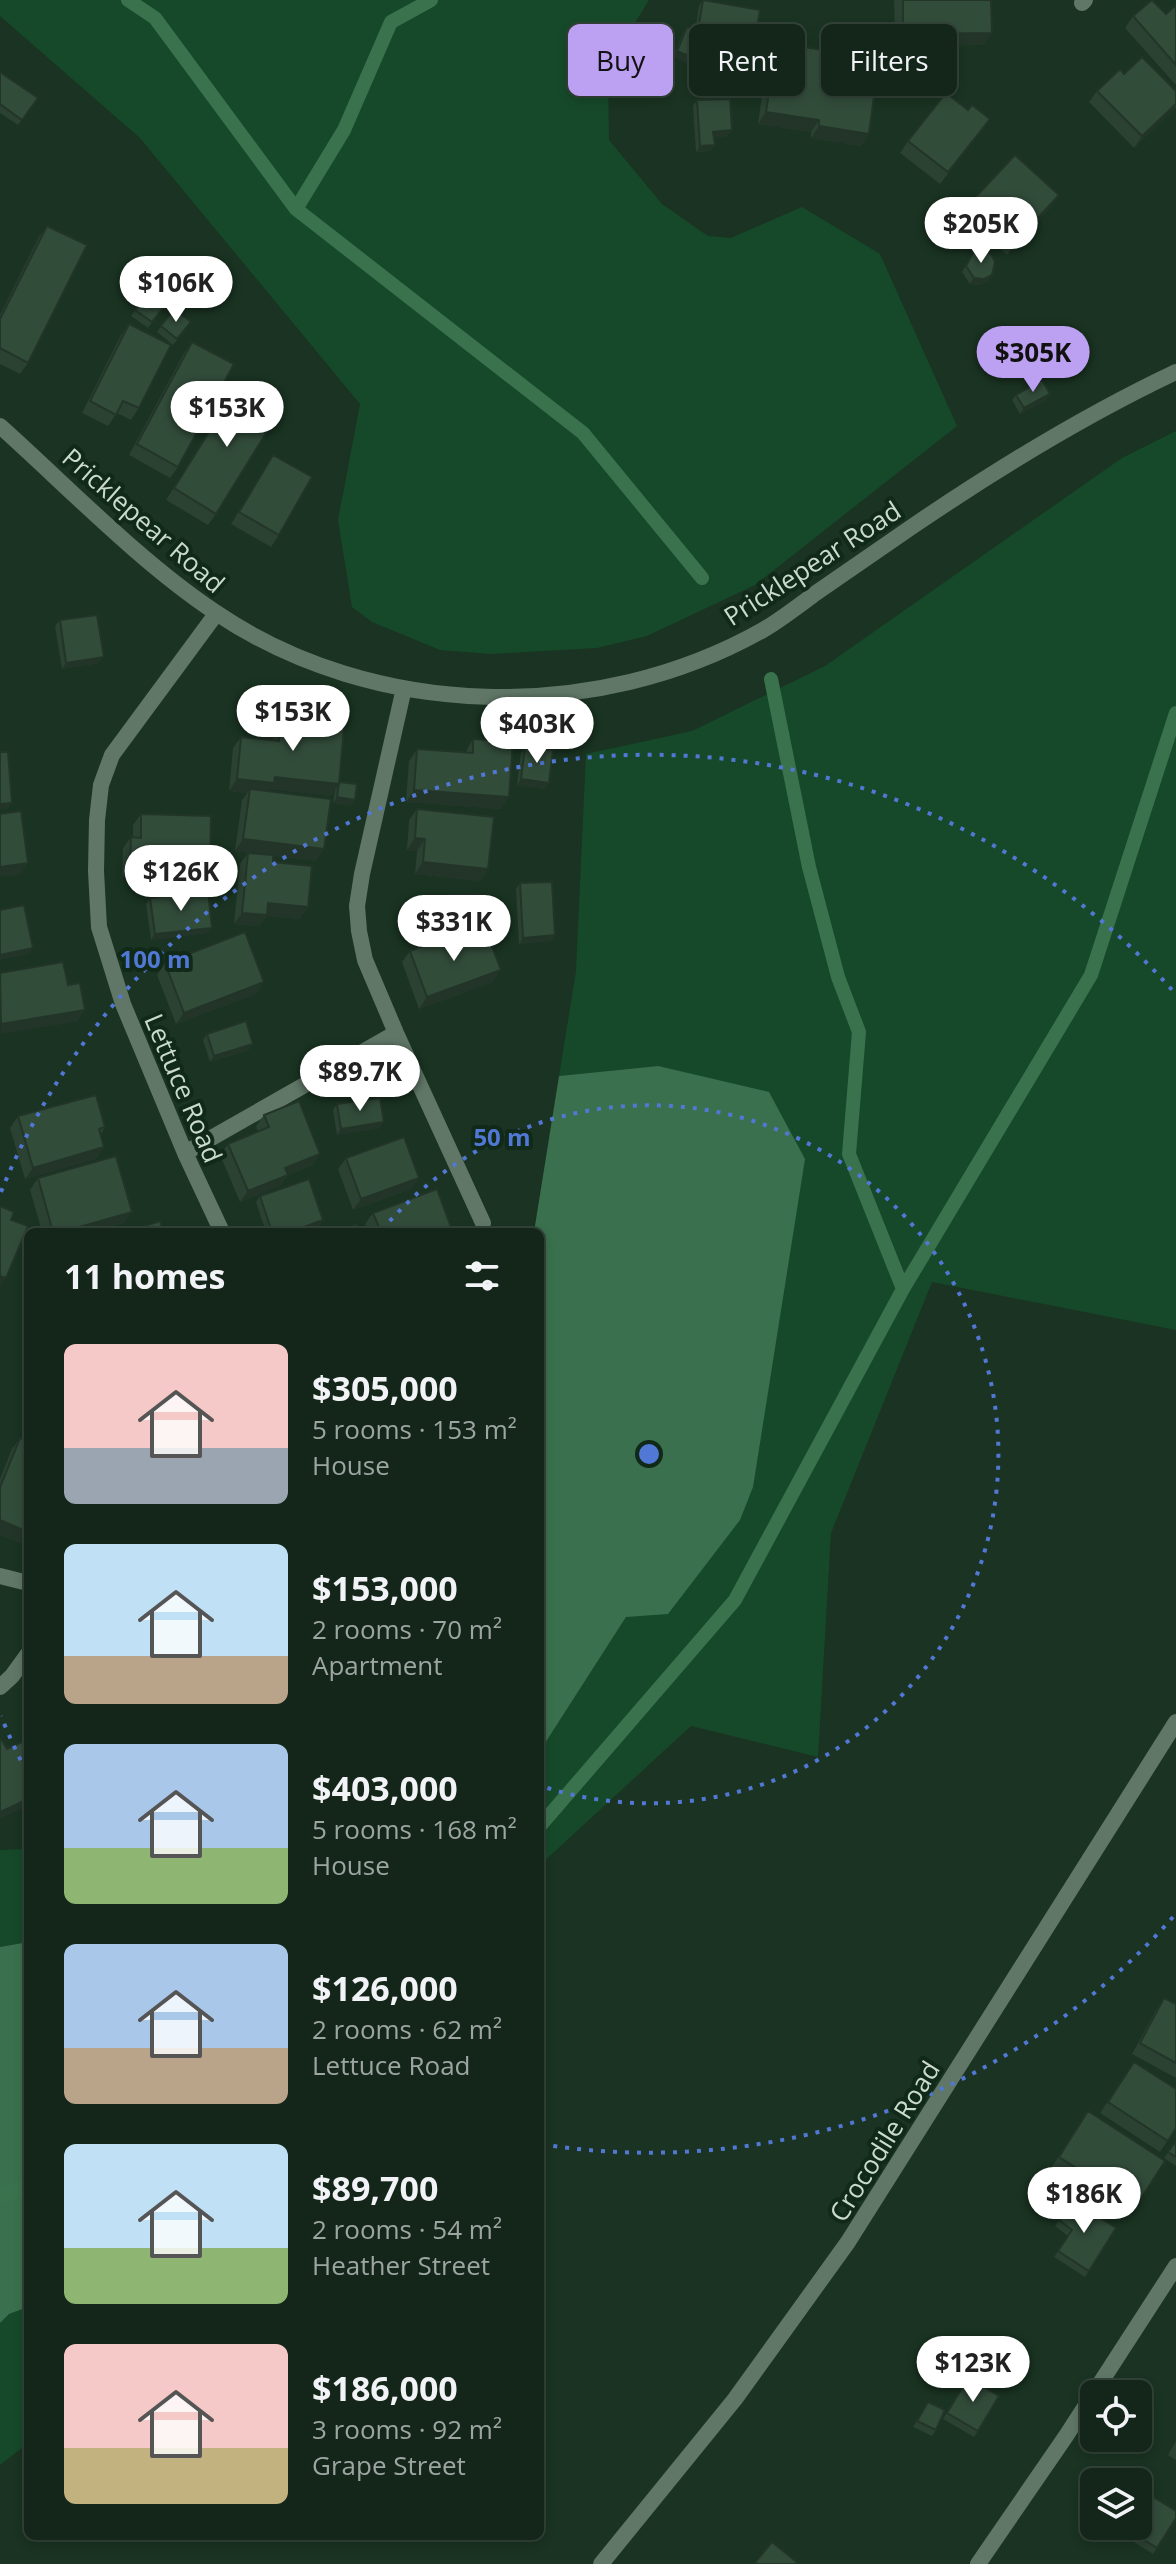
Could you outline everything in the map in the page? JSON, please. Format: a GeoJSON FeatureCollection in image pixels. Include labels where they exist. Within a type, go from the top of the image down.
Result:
{"type":"FeatureCollection","features":[{"type":"Feature","properties":{"kind":"street","name":"Pricklepear Road"},"geometry":{"type":"LineString","coordinates":[[0,426],[179,586],[216,614],[295,655],[340,672],[404,688],[476,697],[537,698],[632,682],[708,658],[765,629],[917,523],[1105,406],[1176,372]]}},
{"type":"Feature","properties":{"kind":"street","name":"Lettuce Road"},"geometry":{"type":"LineString","coordinates":[[216,614],[112,755],[101,785],[96,871],[99,927],[123,1004],[220,1228]]}},
{"type":"Feature","properties":{"kind":"street"},"geometry":{"type":"LineString","coordinates":[[404,688],[357,906],[359,931],[365,960],[483,1223]]}},
{"type":"Feature","properties":{"kind":"street"},"geometry":{"type":"LineString","coordinates":[[185,1153],[396,1033]]}},
{"type":"Feature","properties":{"kind":"street"},"geometry":{"type":"LineString","coordinates":[[0,1576],[24,1582]]}},
{"type":"Feature","properties":{"kind":"street"},"geometry":{"type":"LineString","coordinates":[[0,1687],[24,1660]]}},
{"type":"Feature","properties":{"kind":"street","name":"Crocodile Road"},"geometry":{"type":"LineString","coordinates":[[601,2564],[735,2399],[848,2242],[1176,1722]]}},
{"type":"Feature","properties":{"kind":"street"},"geometry":{"type":"LineString","coordinates":[[978,2564],[1066,2436],[1176,2266]]}},
{"type":"Feature","properties":{"kind":"green space"},"geometry":{"type":"Polygon","coordinates":[[[0,0],[649,0],[634,24],[568,24],[568,96],[608,96],[609,140],[662,204],[708,236],[731,238],[802,207],[880,254],[957,426],[755,585],[647,636],[597,648],[491,654],[440,650],[372,622],[352,607],[338,520],[360,404],[140,138],[0,16],[0,0]]]}},
{"type":"Feature","properties":{"kind":"green space"},"geometry":{"type":"Polygon","coordinates":[[[1176,431],[1176,1330],[932,1282],[831,1533],[818,1757],[691,1726],[544,1861],[544,1745],[626,1617],[658,1066],[559,1076],[576,971],[586,754],[692,731],[825,666],[1122,458],[1176,431]]]}},
{"type":"Feature","properties":{"kind":"green space"},"geometry":{"type":"Polygon","coordinates":[[[658,1066],[769,1092],[805,1159],[753,1487],[740,1520],[668,1614],[626,1617],[544,1745],[544,1228],[535,1228],[559,1076],[658,1066]]]}},
{"type":"Feature","properties":{"kind":"green space"},"geometry":{"type":"Polygon","coordinates":[[[24,1849],[24,1943],[0,1947],[0,1850],[24,1849]]]}},
{"type":"Feature","properties":{"kind":"green space"},"geometry":{"type":"Polygon","coordinates":[[[24,1943],[24,2308],[9,2314],[0,2323],[0,1947],[24,1943]]]}},
{"type":"Feature","properties":{"kind":"green space"},"geometry":{"type":"Polygon","coordinates":[[[24,2308],[24,2446],[0,2465],[0,2323],[9,2314],[24,2308]]]}},
{"type":"Feature","properties":{"kind":"building"},"geometry":{"type":"Polygon","coordinates":[[[703,0],[760,10],[758,24],[699,24],[703,0]]]}},
{"type":"Feature","properties":{"kind":"building"},"geometry":{"type":"Polygon","coordinates":[[[903,0],[991,0],[992,33],[957,33],[957,24],[903,24],[903,0]]]}},
{"type":"Feature","properties":{"kind":"building"},"geometry":{"type":"Polygon","coordinates":[[[1152,0],[1166,14],[1176,5],[1176,65],[1133,16],[1152,0]]]}},
{"type":"Feature","properties":{"kind":"building"},"geometry":{"type":"Polygon","coordinates":[[[687,27],[689,28],[689,56],[677,51],[687,27]]]}},
{"type":"Feature","properties":{"kind":"building"},"geometry":{"type":"Polygon","coordinates":[[[805,47],[821,50],[821,96],[874,96],[869,134],[819,126],[819,120],[766,112],[768,96],[805,96],[805,47]]]}},
{"type":"Feature","properties":{"kind":"building"},"geometry":{"type":"Polygon","coordinates":[[[1142,57],[1176,91],[1176,104],[1142,136],[1097,91],[1120,69],[1124,74],[1142,57]]]}},
{"type":"Feature","properties":{"kind":"building"},"geometry":{"type":"Polygon","coordinates":[[[0,72],[38,98],[22,120],[0,104],[0,72]]]}},
{"type":"Feature","properties":{"kind":"building"},"geometry":{"type":"Polygon","coordinates":[[[944,96],[950,96],[968,110],[972,105],[990,119],[948,172],[908,141],[944,96]]]}},
{"type":"Feature","properties":{"kind":"building"},"geometry":{"type":"Polygon","coordinates":[[[730,99],[732,130],[713,132],[715,145],[700,146],[697,100],[730,99]]]}},
{"type":"Feature","properties":{"kind":"building"},"geometry":{"type":"Polygon","coordinates":[[[1015,155],[1059,195],[1015,243],[970,203],[1015,155]]]}},
{"type":"Feature","properties":{"kind":"building"},"geometry":{"type":"Polygon","coordinates":[[[47,226],[87,245],[28,363],[0,348],[0,319],[47,226]]]}},
{"type":"Feature","properties":{"kind":"building"},"geometry":{"type":"Polygon","coordinates":[[[982,250],[991,254],[995,262],[992,275],[984,279],[974,278],[966,266],[973,253],[982,250]]]}},
{"type":"Feature","properties":{"kind":"building"},"geometry":{"type":"Polygon","coordinates":[[[148,293],[165,306],[152,322],[135,310],[148,293]]]}},
{"type":"Feature","properties":{"kind":"building"},"geometry":{"type":"Polygon","coordinates":[[[174,309],[191,322],[177,339],[161,326],[174,309]]]}},
{"type":"Feature","properties":{"kind":"building"},"geometry":{"type":"Polygon","coordinates":[[[129,324],[171,345],[139,408],[123,401],[116,415],[90,401],[129,324]]]}},
{"type":"Feature","properties":{"kind":"building"},"geometry":{"type":"Polygon","coordinates":[[[192,342],[234,364],[178,467],[137,444],[192,342]]]}},
{"type":"Feature","properties":{"kind":"building"},"geometry":{"type":"Polygon","coordinates":[[[1042,380],[1050,394],[1024,408],[1016,395],[1042,380]]]}},
{"type":"Feature","properties":{"kind":"building"},"geometry":{"type":"Polygon","coordinates":[[[239,384],[281,409],[216,514],[174,488],[239,384]]]}},
{"type":"Feature","properties":{"kind":"building"},"geometry":{"type":"Polygon","coordinates":[[[273,455],[312,477],[279,535],[239,512],[273,455]]]}},
{"type":"Feature","properties":{"kind":"building"},"geometry":{"type":"Polygon","coordinates":[[[97,615],[104,657],[66,663],[60,620],[97,615]]]}},
{"type":"Feature","properties":{"kind":"building"},"geometry":{"type":"Polygon","coordinates":[[[275,714],[300,716],[300,723],[344,728],[339,784],[275,777],[274,783],[237,779],[241,737],[279,741],[280,728],[273,728],[275,714]]]}},
{"type":"Feature","properties":{"kind":"building"},"geometry":{"type":"Polygon","coordinates":[[[473,739],[513,742],[509,797],[414,790],[417,749],[473,753],[473,739]]]}},
{"type":"Feature","properties":{"kind":"building"},"geometry":{"type":"Polygon","coordinates":[[[525,747],[553,750],[549,783],[521,779],[525,747]]]}},
{"type":"Feature","properties":{"kind":"building"},"geometry":{"type":"Polygon","coordinates":[[[0,752],[8,752],[12,803],[0,804],[0,752]]]}},
{"type":"Feature","properties":{"kind":"building"},"geometry":{"type":"Polygon","coordinates":[[[339,782],[357,784],[355,800],[337,797],[339,782]]]}},
{"type":"Feature","properties":{"kind":"building"},"geometry":{"type":"Polygon","coordinates":[[[250,789],[331,799],[324,849],[243,839],[250,789]]]}},
{"type":"Feature","properties":{"kind":"building"},"geometry":{"type":"Polygon","coordinates":[[[417,809],[494,817],[488,869],[423,862],[425,839],[415,838],[417,809]]]}},
{"type":"Feature","properties":{"kind":"building"},"geometry":{"type":"Polygon","coordinates":[[[21,811],[28,863],[0,867],[0,814],[21,811]]]}},
{"type":"Feature","properties":{"kind":"building"},"geometry":{"type":"Polygon","coordinates":[[[141,814],[211,816],[210,868],[130,865],[131,837],[141,838],[141,814]]]}},
{"type":"Feature","properties":{"kind":"building"},"geometry":{"type":"Polygon","coordinates":[[[248,853],[273,855],[273,862],[312,866],[308,907],[268,903],[267,915],[242,913],[248,853]]]}},
{"type":"Feature","properties":{"kind":"building"},"geometry":{"type":"Polygon","coordinates":[[[552,882],[555,935],[523,938],[520,883],[552,882]]]}},
{"type":"Feature","properties":{"kind":"building"},"geometry":{"type":"Polygon","coordinates":[[[208,891],[212,928],[155,934],[150,898],[208,891]]]}},
{"type":"Feature","properties":{"kind":"building"},"geometry":{"type":"Polygon","coordinates":[[[479,894],[480,925],[451,927],[449,895],[479,894]]]}},
{"type":"Feature","properties":{"kind":"building"},"geometry":{"type":"Polygon","coordinates":[[[24,905],[33,948],[0,955],[0,910],[24,905]]]}},
{"type":"Feature","properties":{"kind":"building"},"geometry":{"type":"Polygon","coordinates":[[[245,932],[264,982],[184,1013],[165,963],[245,932]]]}},
{"type":"Feature","properties":{"kind":"building"},"geometry":{"type":"Polygon","coordinates":[[[457,933],[461,944],[487,934],[501,970],[427,997],[410,951],[457,933]]]}},
{"type":"Feature","properties":{"kind":"building"},"geometry":{"type":"Polygon","coordinates":[[[63,962],[68,985],[80,983],[85,1010],[1,1024],[0,973],[63,962]]]}},
{"type":"Feature","properties":{"kind":"building"},"geometry":{"type":"Polygon","coordinates":[[[246,1021],[253,1044],[214,1056],[207,1034],[246,1021]]]}},
{"type":"Feature","properties":{"kind":"building"},"geometry":{"type":"Polygon","coordinates":[[[96,1095],[105,1127],[99,1129],[104,1147],[33,1168],[18,1116],[96,1095]]]}},
{"type":"Feature","properties":{"kind":"building"},"geometry":{"type":"Polygon","coordinates":[[[380,1098],[384,1122],[341,1129],[337,1104],[380,1098]]]}},
{"type":"Feature","properties":{"kind":"building"},"geometry":{"type":"Polygon","coordinates":[[[299,1101],[320,1154],[285,1168],[288,1175],[248,1191],[228,1144],[269,1127],[264,1115],[299,1101]]]}},
{"type":"Feature","properties":{"kind":"building"},"geometry":{"type":"Polygon","coordinates":[[[404,1137],[419,1178],[361,1199],[346,1158],[404,1137]]]}},
{"type":"Feature","properties":{"kind":"building"},"geometry":{"type":"Polygon","coordinates":[[[116,1156],[132,1212],[76,1228],[52,1228],[38,1178],[116,1156]]]}},
{"type":"Feature","properties":{"kind":"building"},"geometry":{"type":"Polygon","coordinates":[[[309,1179],[323,1220],[301,1228],[271,1228],[260,1196],[309,1179]]]}},
{"type":"Feature","properties":{"kind":"building"},"geometry":{"type":"Polygon","coordinates":[[[437,1189],[451,1228],[379,1228],[373,1213],[437,1189]]]}},
{"type":"Feature","properties":{"kind":"building"},"geometry":{"type":"Polygon","coordinates":[[[0,1206],[14,1212],[11,1220],[28,1226],[24,1228],[24,1235],[6,1278],[0,1276],[0,1206]]]}},
{"type":"Feature","properties":{"kind":"building"},"geometry":{"type":"Polygon","coordinates":[[[160,1221],[162,1228],[138,1228],[160,1221]]]}},
{"type":"Feature","properties":{"kind":"building"},"geometry":{"type":"Polygon","coordinates":[[[20,1438],[24,1440],[24,1530],[0,1520],[0,1487],[20,1438]]]}},
{"type":"Feature","properties":{"kind":"building"},"geometry":{"type":"Polygon","coordinates":[[[0,1740],[7,1749],[24,1741],[24,1801],[0,1812],[0,1740]]]}},
{"type":"Feature","properties":{"kind":"building"},"geometry":{"type":"Polygon","coordinates":[[[1164,1998],[1176,2004],[1176,2063],[1140,2043],[1164,1998]]]}},
{"type":"Feature","properties":{"kind":"building"},"geometry":{"type":"Polygon","coordinates":[[[1134,2062],[1176,2089],[1176,2128],[1168,2141],[1108,2102],[1134,2062]]]}},
{"type":"Feature","properties":{"kind":"building"},"geometry":{"type":"Polygon","coordinates":[[[1088,2111],[1165,2161],[1136,2206],[1059,2157],[1088,2111]]]}},
{"type":"Feature","properties":{"kind":"building"},"geometry":{"type":"Polygon","coordinates":[[[1176,2141],[1176,2157],[1168,2152],[1176,2141]]]}},
{"type":"Feature","properties":{"kind":"building"},"geometry":{"type":"Polygon","coordinates":[[[1072,2200],[1116,2228],[1089,2271],[1058,2251],[1072,2230],[1059,2220],[1072,2200]]]}},
{"type":"Feature","properties":{"kind":"building"},"geometry":{"type":"Polygon","coordinates":[[[968,2378],[999,2396],[978,2431],[947,2413],[968,2378]]]}},
{"type":"Feature","properties":{"kind":"building"},"geometry":{"type":"Polygon","coordinates":[[[928,2402],[945,2410],[936,2430],[917,2421],[928,2402]]]}},
{"type":"Feature","properties":{"kind":"building"},"geometry":{"type":"Polygon","coordinates":[[[1152,2496],[1176,2511],[1176,2518],[1157,2548],[1144,2540],[1152,2540],[1152,2496]]]}},
{"type":"Feature","properties":{"kind":"building"},"geometry":{"type":"Polygon","coordinates":[[[772,2542],[799,2564],[754,2564],[772,2542]]]}},
{"type":"Feature","properties":{"kind":"waterway"},"geometry":{"type":"LineString","coordinates":[[128,0],[155,18],[296,209],[583,433],[702,578]]}},
{"type":"Feature","properties":{"kind":"waterway"},"geometry":{"type":"LineString","coordinates":[[296,209],[344,130],[391,22],[431,0]]}},
{"type":"Feature","properties":{"kind":"waterway"},"geometry":{"type":"LineString","coordinates":[[771,679],[809,867],[838,977],[859,1032],[849,1154],[903,1289]]}},
{"type":"Feature","properties":{"kind":"waterway"},"geometry":{"type":"LineString","coordinates":[[544,1821],[735,1600],[903,1289],[1091,975],[1176,713]]}},
{"type":"Feature","properties":{"kind":"waterway"},"geometry":{"type":"LineString","coordinates":[[0,2197],[24,2187]]}}]}
